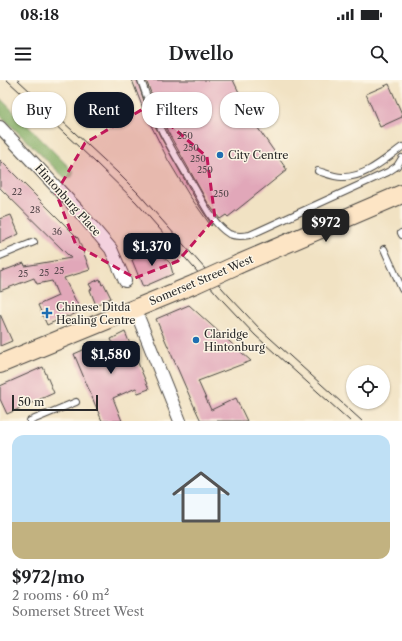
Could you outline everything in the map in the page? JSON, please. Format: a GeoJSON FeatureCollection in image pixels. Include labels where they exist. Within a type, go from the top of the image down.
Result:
{"type":"FeatureCollection","features":[{"type":"Feature","properties":{"kind":"main road","name":"Somerset Street West"},"geometry":{"type":"LineString","coordinates":[[0,364],[195,284],[402,194]]}},
{"type":"Feature","properties":{"kind":"street","name":"Hintonburg Place"},"geometry":{"type":"LineString","coordinates":[[0,127],[77,209],[111,249],[125,281]]}},
{"type":"Feature","properties":{"kind":"street"},"geometry":{"type":"LineString","coordinates":[[135,309],[180,421]]}},
{"type":"Feature","properties":{"kind":"lane"},"geometry":{"type":"LineString","coordinates":[[141,80],[149,105],[165,139],[216,222],[231,234],[242,236],[250,234],[388,172],[397,166],[402,158]]}},
{"type":"Feature","properties":{"kind":"lane"},"geometry":{"type":"LineString","coordinates":[[318,171],[343,177],[358,174],[373,168],[402,147]]}},
{"type":"Feature","properties":{"kind":"lane"},"geometry":{"type":"LineString","coordinates":[[0,256],[34,242]]}},
{"type":"Feature","properties":{"kind":"lane"},"geometry":{"type":"LineString","coordinates":[[384,249],[402,289]]}},
{"type":"Feature","properties":{"kind":"lane"},"geometry":{"type":"LineString","coordinates":[[30,421],[76,402]]}},
{"type":"Feature","properties":{"kind":"highlighted area"},"geometry":{"type":"Polygon","coordinates":[[[148,106],[207,157],[215,218],[178,261],[135,278],[76,245],[56,193],[85,143],[148,106]]]}},
{"type":"Feature","properties":{"kind":"green space"},"geometry":{"type":"Polygon","coordinates":[[[0,98],[12,110],[12,127],[0,115],[0,98]]]}},
{"type":"Feature","properties":{"kind":"green space"},"geometry":{"type":"Polygon","coordinates":[[[13,128],[30,128],[74,172],[72,177],[67,180],[13,128]]]}},
{"type":"Feature","properties":{"kind":"building"},"geometry":{"type":"Polygon","coordinates":[[[132,80],[137,80],[142,95],[142,106],[132,80]]]}},
{"type":"Feature","properties":{"kind":"building","name":"City Centre"},"geometry":{"type":"Polygon","coordinates":[[[146,80],[233,80],[239,92],[220,92],[220,128],[258,128],[287,170],[228,217],[226,215],[220,219],[208,203],[166,128],[212,128],[212,92],[151,92],[146,80]]]}},
{"type":"Feature","properties":{"kind":"building"},"geometry":{"type":"Polygon","coordinates":[[[389,84],[402,117],[380,127],[366,94],[389,84]]]}},
{"type":"Feature","properties":{"kind":"building"},"geometry":{"type":"Polygon","coordinates":[[[152,128],[156,128],[200,207],[212,225],[211,226],[189,195],[168,160],[152,128]]]}},
{"type":"Feature","properties":{"kind":"building"},"geometry":{"type":"Polygon","coordinates":[[[0,160],[78,238],[90,270],[64,278],[81,311],[47,325],[38,305],[58,296],[52,281],[37,284],[34,278],[0,291],[0,272],[24,263],[25,266],[71,258],[0,188],[0,160]]]}},
{"type":"Feature","properties":{"kind":"building"},"geometry":{"type":"Polygon","coordinates":[[[11,215],[19,234],[0,243],[0,219],[11,215]]]}},
{"type":"Feature","properties":{"kind":"building"},"geometry":{"type":"Polygon","coordinates":[[[150,244],[170,263],[173,274],[143,287],[132,260],[139,257],[150,244]]]}},
{"type":"Feature","properties":{"kind":"building"},"geometry":{"type":"Polygon","coordinates":[[[100,279],[102,285],[104,284],[111,298],[96,305],[90,290],[92,289],[89,284],[100,279]]]}},
{"type":"Feature","properties":{"kind":"building","name":"Claridge Hintonburg"},"geometry":{"type":"Polygon","coordinates":[[[189,305],[251,361],[198,381],[211,410],[236,398],[247,421],[201,421],[156,319],[189,305]]]}},
{"type":"Feature","properties":{"kind":"building"},"geometry":{"type":"Polygon","coordinates":[[[0,314],[12,341],[0,346],[0,314]]]}},
{"type":"Feature","properties":{"kind":"building"},"geometry":{"type":"Polygon","coordinates":[[[125,332],[149,389],[138,393],[136,388],[113,398],[122,421],[102,421],[74,354],[97,344],[100,352],[114,346],[111,339],[125,332]]]}},
{"type":"Feature","properties":{"kind":"building"},"geometry":{"type":"Polygon","coordinates":[[[43,367],[54,393],[7,414],[0,399],[0,386],[43,367]]]}},
{"type":"Feature","properties":{"kind":"tram line"},"geometry":{"type":"LineString","coordinates":[[7,80],[136,202],[255,335],[350,421]]}},
{"type":"Feature","properties":{"kind":"tram line"},"geometry":{"type":"LineString","coordinates":[[18,80],[138,193],[260,329],[362,421]]}},
{"type":"Feature","properties":{"kind":"place","name":"City Centre"},"geometry":{"type":"Point","coordinates":[220,155]}},
{"type":"Feature","properties":{"kind":"place","name":"Chinese Ditda Healing Centre"},"geometry":{"type":"Point","coordinates":[47,313]}},
{"type":"Feature","properties":{"kind":"place","name":"Claridge Hintonburg"},"geometry":{"type":"Point","coordinates":[196,340]}}]}
